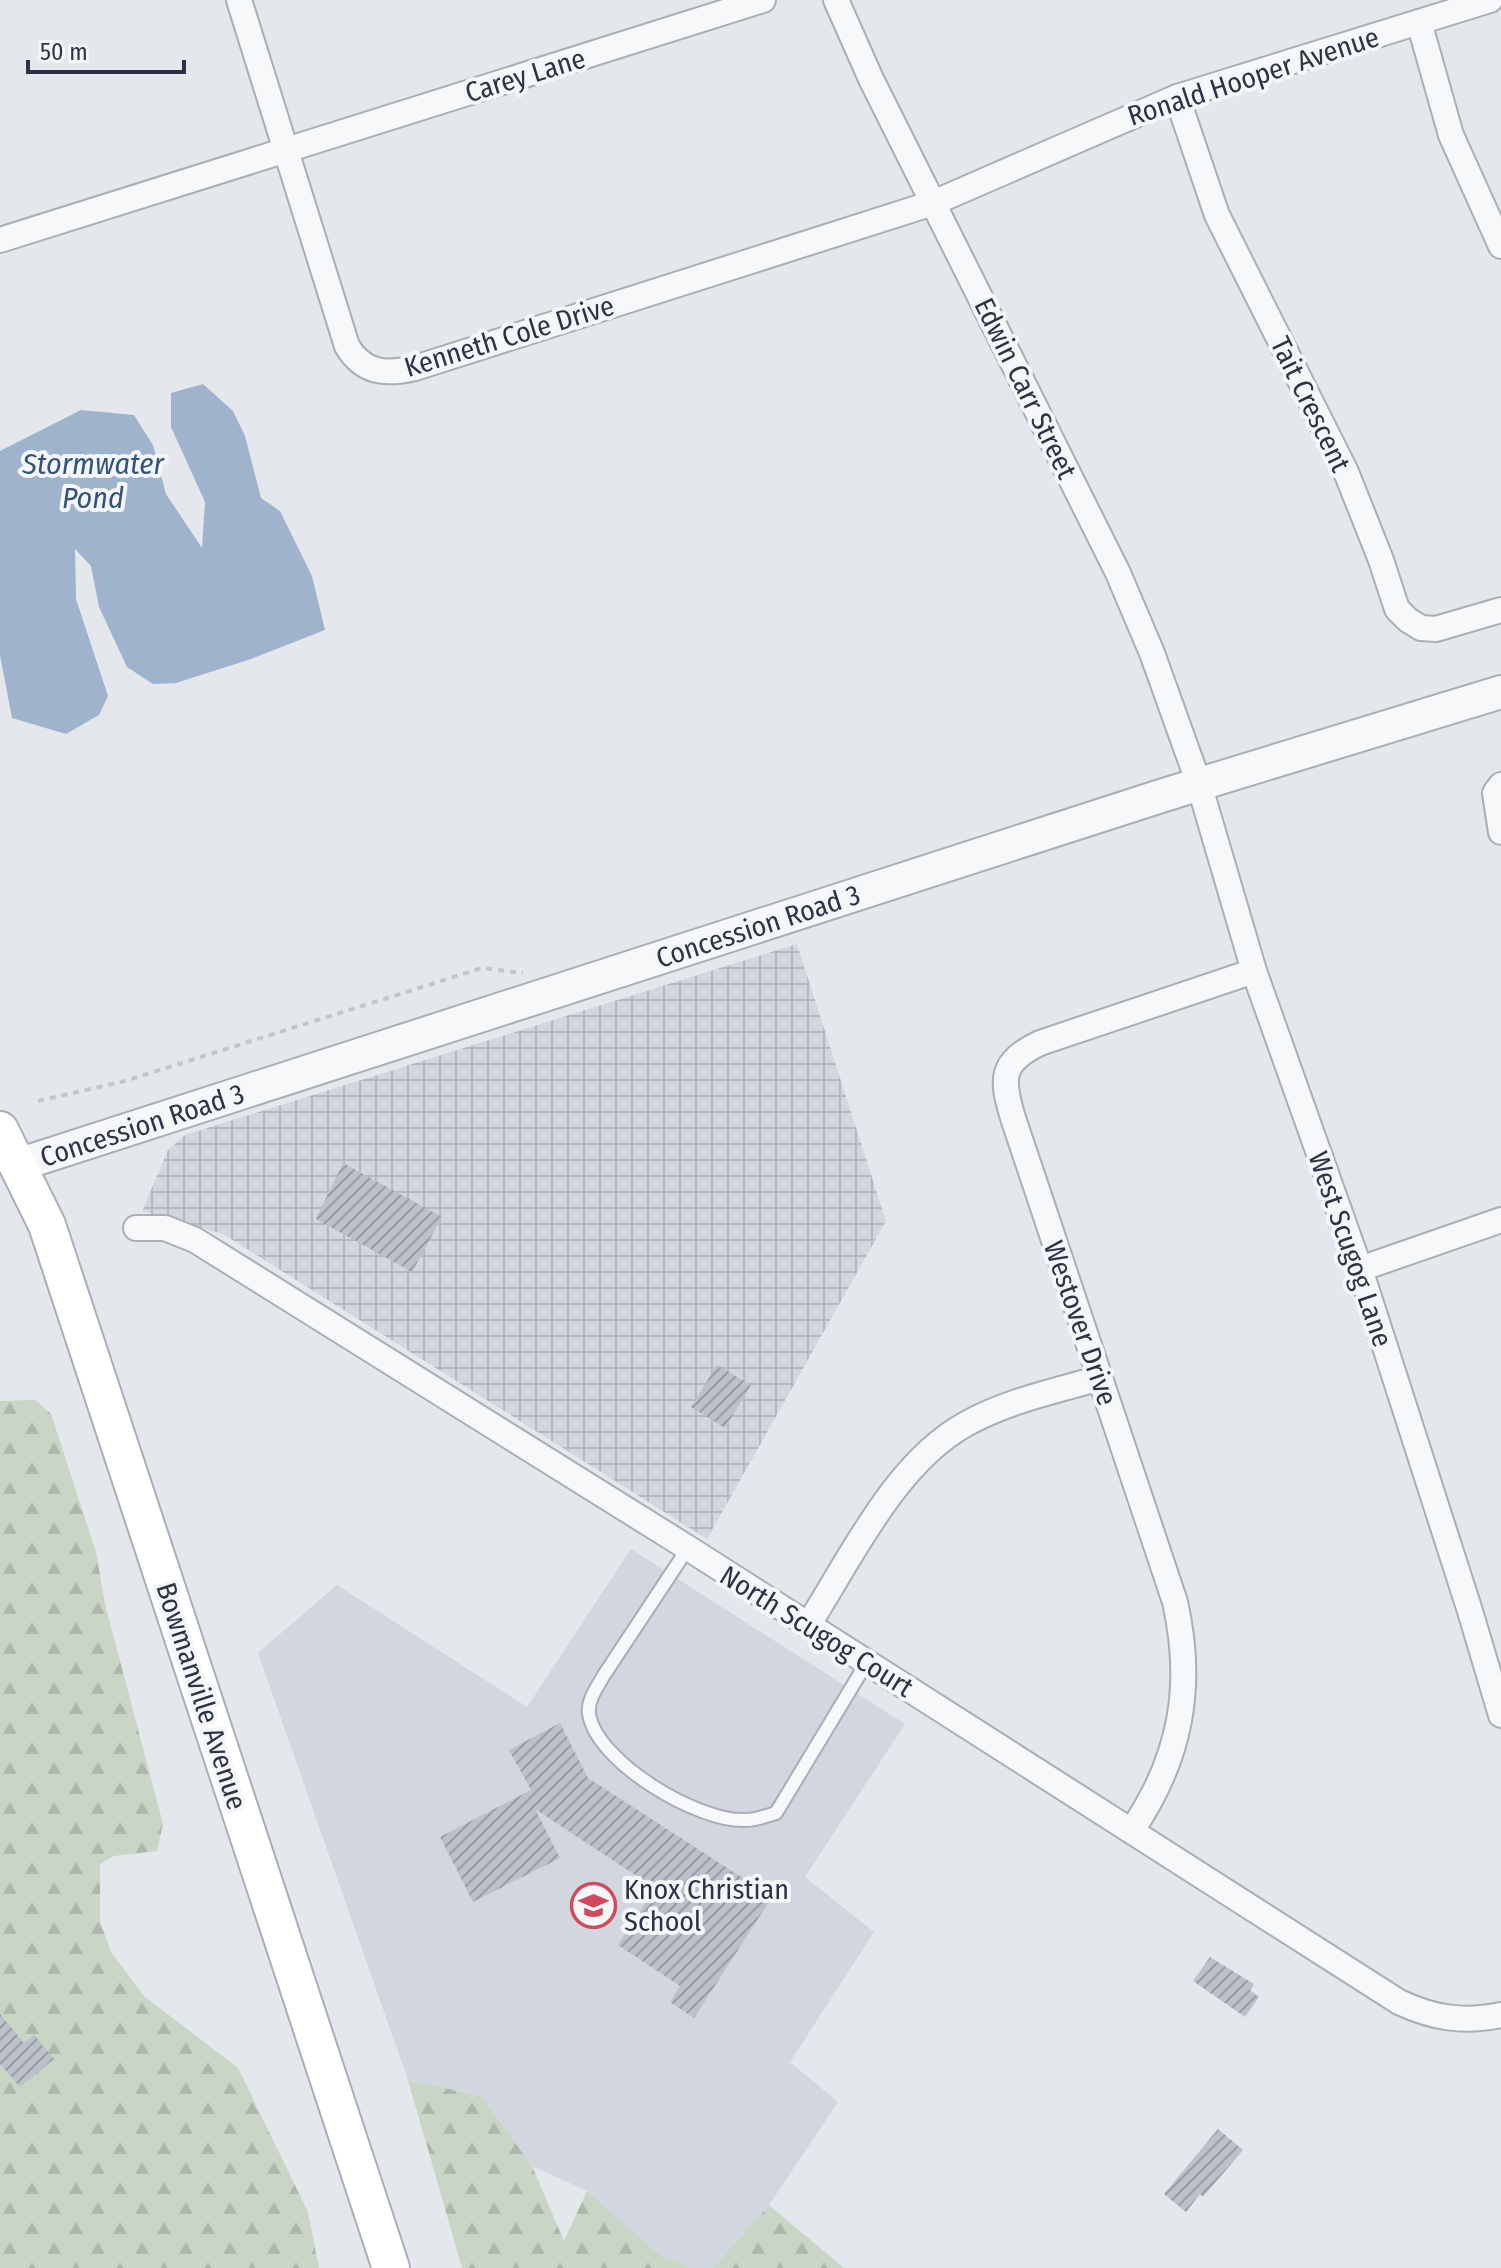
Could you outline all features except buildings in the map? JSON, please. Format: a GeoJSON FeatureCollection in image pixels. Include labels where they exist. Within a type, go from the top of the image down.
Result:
{"type":"FeatureCollection","features":[{"type":"Feature","properties":{"kind":"main road","name":"Bowmanville Avenue"},"geometry":{"type":"LineString","coordinates":[[0,1130],[47,1225],[391,2268]]}},
{"type":"Feature","properties":{"kind":"street","name":"Kenneth Cole Drive"},"geometry":{"type":"LineString","coordinates":[[239,0],[347,346],[355,359],[367,368],[382,372],[415,368],[933,203]]}},
{"type":"Feature","properties":{"kind":"street","name":"Carey Lane"},"geometry":{"type":"LineString","coordinates":[[0,240],[763,0]]}},
{"type":"Feature","properties":{"kind":"street","name":"Edwin Carr Street"},"geometry":{"type":"LineString","coordinates":[[836,0],[871,79],[1118,573],[1152,653],[1199,784]]}},
{"type":"Feature","properties":{"kind":"street","name":"Ronald Hooper Avenue"},"geometry":{"type":"LineString","coordinates":[[933,203],[1177,97],[1490,0]]}},
{"type":"Feature","properties":{"kind":"street"},"geometry":{"type":"LineString","coordinates":[[1419,22],[1451,135],[1501,246]]}},
{"type":"Feature","properties":{"kind":"street","name":"Tait Crescent"},"geometry":{"type":"LineString","coordinates":[[1177,97],[1217,215],[1346,472],[1397,609],[1421,628],[1436,629],[1501,610]]}},
{"type":"Feature","properties":{"kind":"street","name":"Concession Road 3"},"geometry":{"type":"LineString","coordinates":[[18,1165],[1199,784],[1501,692]]}},
{"type":"Feature","properties":{"kind":"street","name":"West Scugog Lane"},"geometry":{"type":"LineString","coordinates":[[1199,784],[1254,971],[1360,1269],[1501,1715]]}},
{"type":"Feature","properties":{"kind":"street"},"geometry":{"type":"LineString","coordinates":[[1501,785],[1495,793],[1501,832]]}},
{"type":"Feature","properties":{"kind":"street","name":"Westover Drive"},"geometry":{"type":"LineString","coordinates":[[1132,1830],[1147,1808],[1173,1746],[1184,1700],[1183,1638],[1175,1602],[1009,1105],[1005,1074],[1011,1062],[1022,1052],[1040,1043],[1254,971]]}},
{"type":"Feature","properties":{"kind":"street"},"geometry":{"type":"LineString","coordinates":[[1360,1269],[1501,1220]]}},
{"type":"Feature","properties":{"kind":"street","name":"North Scugog Court"},"geometry":{"type":"LineString","coordinates":[[136,1228],[165,1228],[195,1240],[688,1548],[1399,2002],[1424,2014],[1453,2020],[1501,2015]]}},
{"type":"Feature","properties":{"kind":"street"},"geometry":{"type":"LineString","coordinates":[[808,1625],[891,1495],[908,1471],[930,1449],[964,1424],[1001,1407],[1100,1378]]}},
{"type":"Feature","properties":{"kind":"lane"},"geometry":{"type":"LineString","coordinates":[[688,1548],[604,1675],[592,1696],[589,1712],[592,1724],[612,1753],[654,1787],[699,1810],[728,1818],[745,1821],[776,1813],[867,1662]]}},
{"type":"Feature","properties":{"kind":"path"},"geometry":{"type":"LineString","coordinates":[[38,1101],[125,1081],[482,968]]}},
{"type":"Feature","properties":{"kind":"shaded area"},"geometry":{"type":"Polygon","coordinates":[[[797,944],[886,1221],[707,1539],[223,1234],[142,1211],[168,1150],[185,1135],[797,944]]]}},
{"type":"Feature","properties":{"kind":"shaded area","name":"Knox Christian School"},"geometry":{"type":"Polygon","coordinates":[[[631,1549],[905,1724],[805,1877],[874,1932],[790,2062],[838,2102],[769,2205],[713,2268],[690,2268],[660,2255],[587,2191],[532,2166],[481,2096],[408,2080],[258,1653],[337,1585],[527,1707],[631,1549]]]}},
{"type":"Feature","properties":{"kind":"green space"},"geometry":{"type":"Polygon","coordinates":[[[35,1400],[51,1414],[96,1552],[105,1604],[163,1824],[157,1851],[114,1856],[100,1864],[100,1921],[111,1952],[144,1996],[238,2068],[308,2212],[319,2268],[0,2268],[0,1401],[35,1400]]]}},
{"type":"Feature","properties":{"kind":"green space"},"geometry":{"type":"Polygon","coordinates":[[[408,2080],[481,2096],[532,2166],[564,2241],[587,2191],[660,2255],[690,2268],[462,2268],[408,2080]]]}},
{"type":"Feature","properties":{"kind":"green space"},"geometry":{"type":"Polygon","coordinates":[[[769,2205],[844,2268],[713,2268],[769,2205]]]}},
{"type":"Feature","properties":{"kind":"water","name":"Stormwater Pond"},"geometry":{"type":"Polygon","coordinates":[[[203,384],[233,411],[245,436],[261,498],[280,511],[312,576],[325,630],[251,659],[176,683],[153,684],[127,667],[99,607],[91,566],[75,549],[76,599],[108,696],[99,715],[66,734],[12,718],[0,655],[0,451],[81,410],[134,415],[153,445],[166,494],[202,548],[205,502],[171,427],[171,393],[203,384]]]}},
{"type":"Feature","properties":{"kind":"place","name":"Knox Christian School"},"geometry":{"type":"Point","coordinates":[593,1905]}}]}
